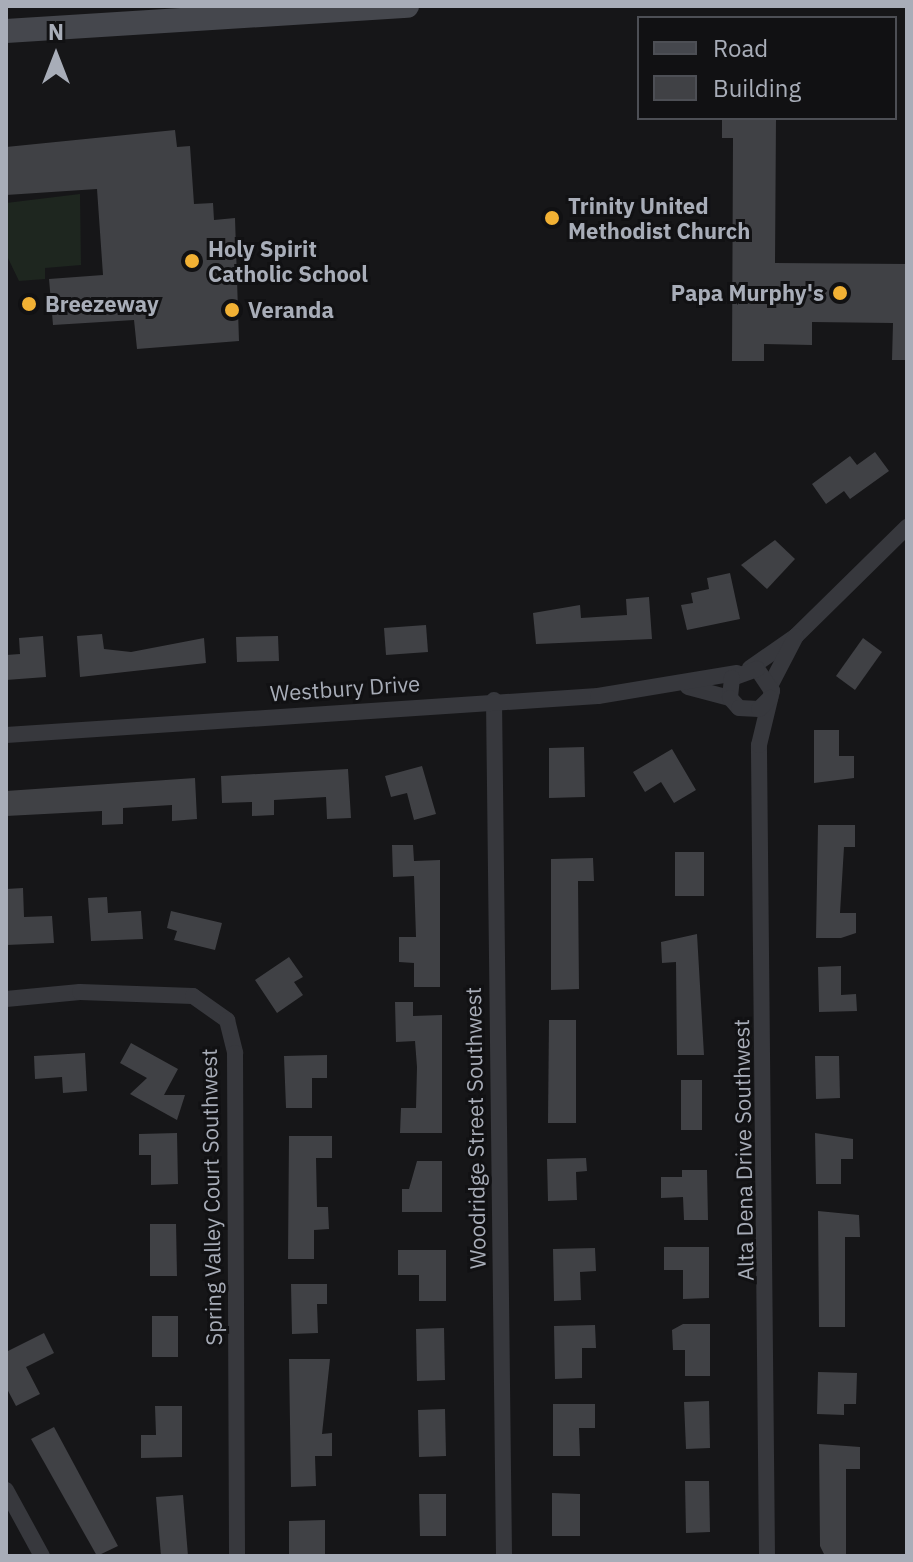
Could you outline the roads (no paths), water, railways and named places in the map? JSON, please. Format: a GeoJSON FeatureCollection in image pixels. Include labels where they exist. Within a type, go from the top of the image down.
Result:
{"type":"FeatureCollection","features":[{"type":"Feature","properties":{"kind":"main road"},"geometry":{"type":"LineString","coordinates":[[6,31],[87,16],[407,6]]}},
{"type":"Feature","properties":{"kind":"street","name":"Westbury Drive"},"geometry":{"type":"LineString","coordinates":[[6,735],[686,686],[743,670],[796,636],[907,527]]}},
{"type":"Feature","properties":{"kind":"street","name":"Westbury Drive"},"geometry":{"type":"LineString","coordinates":[[770,691],[796,636]]}},
{"type":"Feature","properties":{"kind":"street"},"geometry":{"type":"LineString","coordinates":[[743,670],[770,691],[759,709],[735,703],[743,670]]}},
{"type":"Feature","properties":{"kind":"street","name":"Westbury Drive"},"geometry":{"type":"LineString","coordinates":[[686,686],[735,703]]}},
{"type":"Feature","properties":{"kind":"street","name":"Alta Dena Drive Southwest"},"geometry":{"type":"LineString","coordinates":[[767,1556],[759,745],[770,691]]}},
{"type":"Feature","properties":{"kind":"street","name":"Woodridge Street Southwest"},"geometry":{"type":"LineString","coordinates":[[494,700],[504,1556]]}},
{"type":"Feature","properties":{"kind":"street","name":"Alta Dena Drive Southwest"},"geometry":{"type":"LineString","coordinates":[[735,703],[759,745]]}},
{"type":"Feature","properties":{"kind":"street","name":"Spring Valley Court Southwest"},"geometry":{"type":"LineString","coordinates":[[6,999],[80,992],[193,996],[227,1020],[235,1053],[237,1556]]}},
{"type":"Feature","properties":{"kind":"street"},"geometry":{"type":"LineString","coordinates":[[6,1490],[42,1556]]}},
{"type":"Feature","properties":{"kind":"place","name":"Trinity United Methodist Church"},"geometry":{"type":"Point","coordinates":[552,218]}},
{"type":"Feature","properties":{"kind":"place","name":"Holy Spirit Catholic School"},"geometry":{"type":"Point","coordinates":[192,261]}},
{"type":"Feature","properties":{"kind":"place","name":"Papa Murphy's"},"geometry":{"type":"Point","coordinates":[840,293]}},
{"type":"Feature","properties":{"kind":"place","name":"Breezeway"},"geometry":{"type":"Point","coordinates":[29,304]}},
{"type":"Feature","properties":{"kind":"place","name":"Veranda"},"geometry":{"type":"Point","coordinates":[232,310]}}]}
